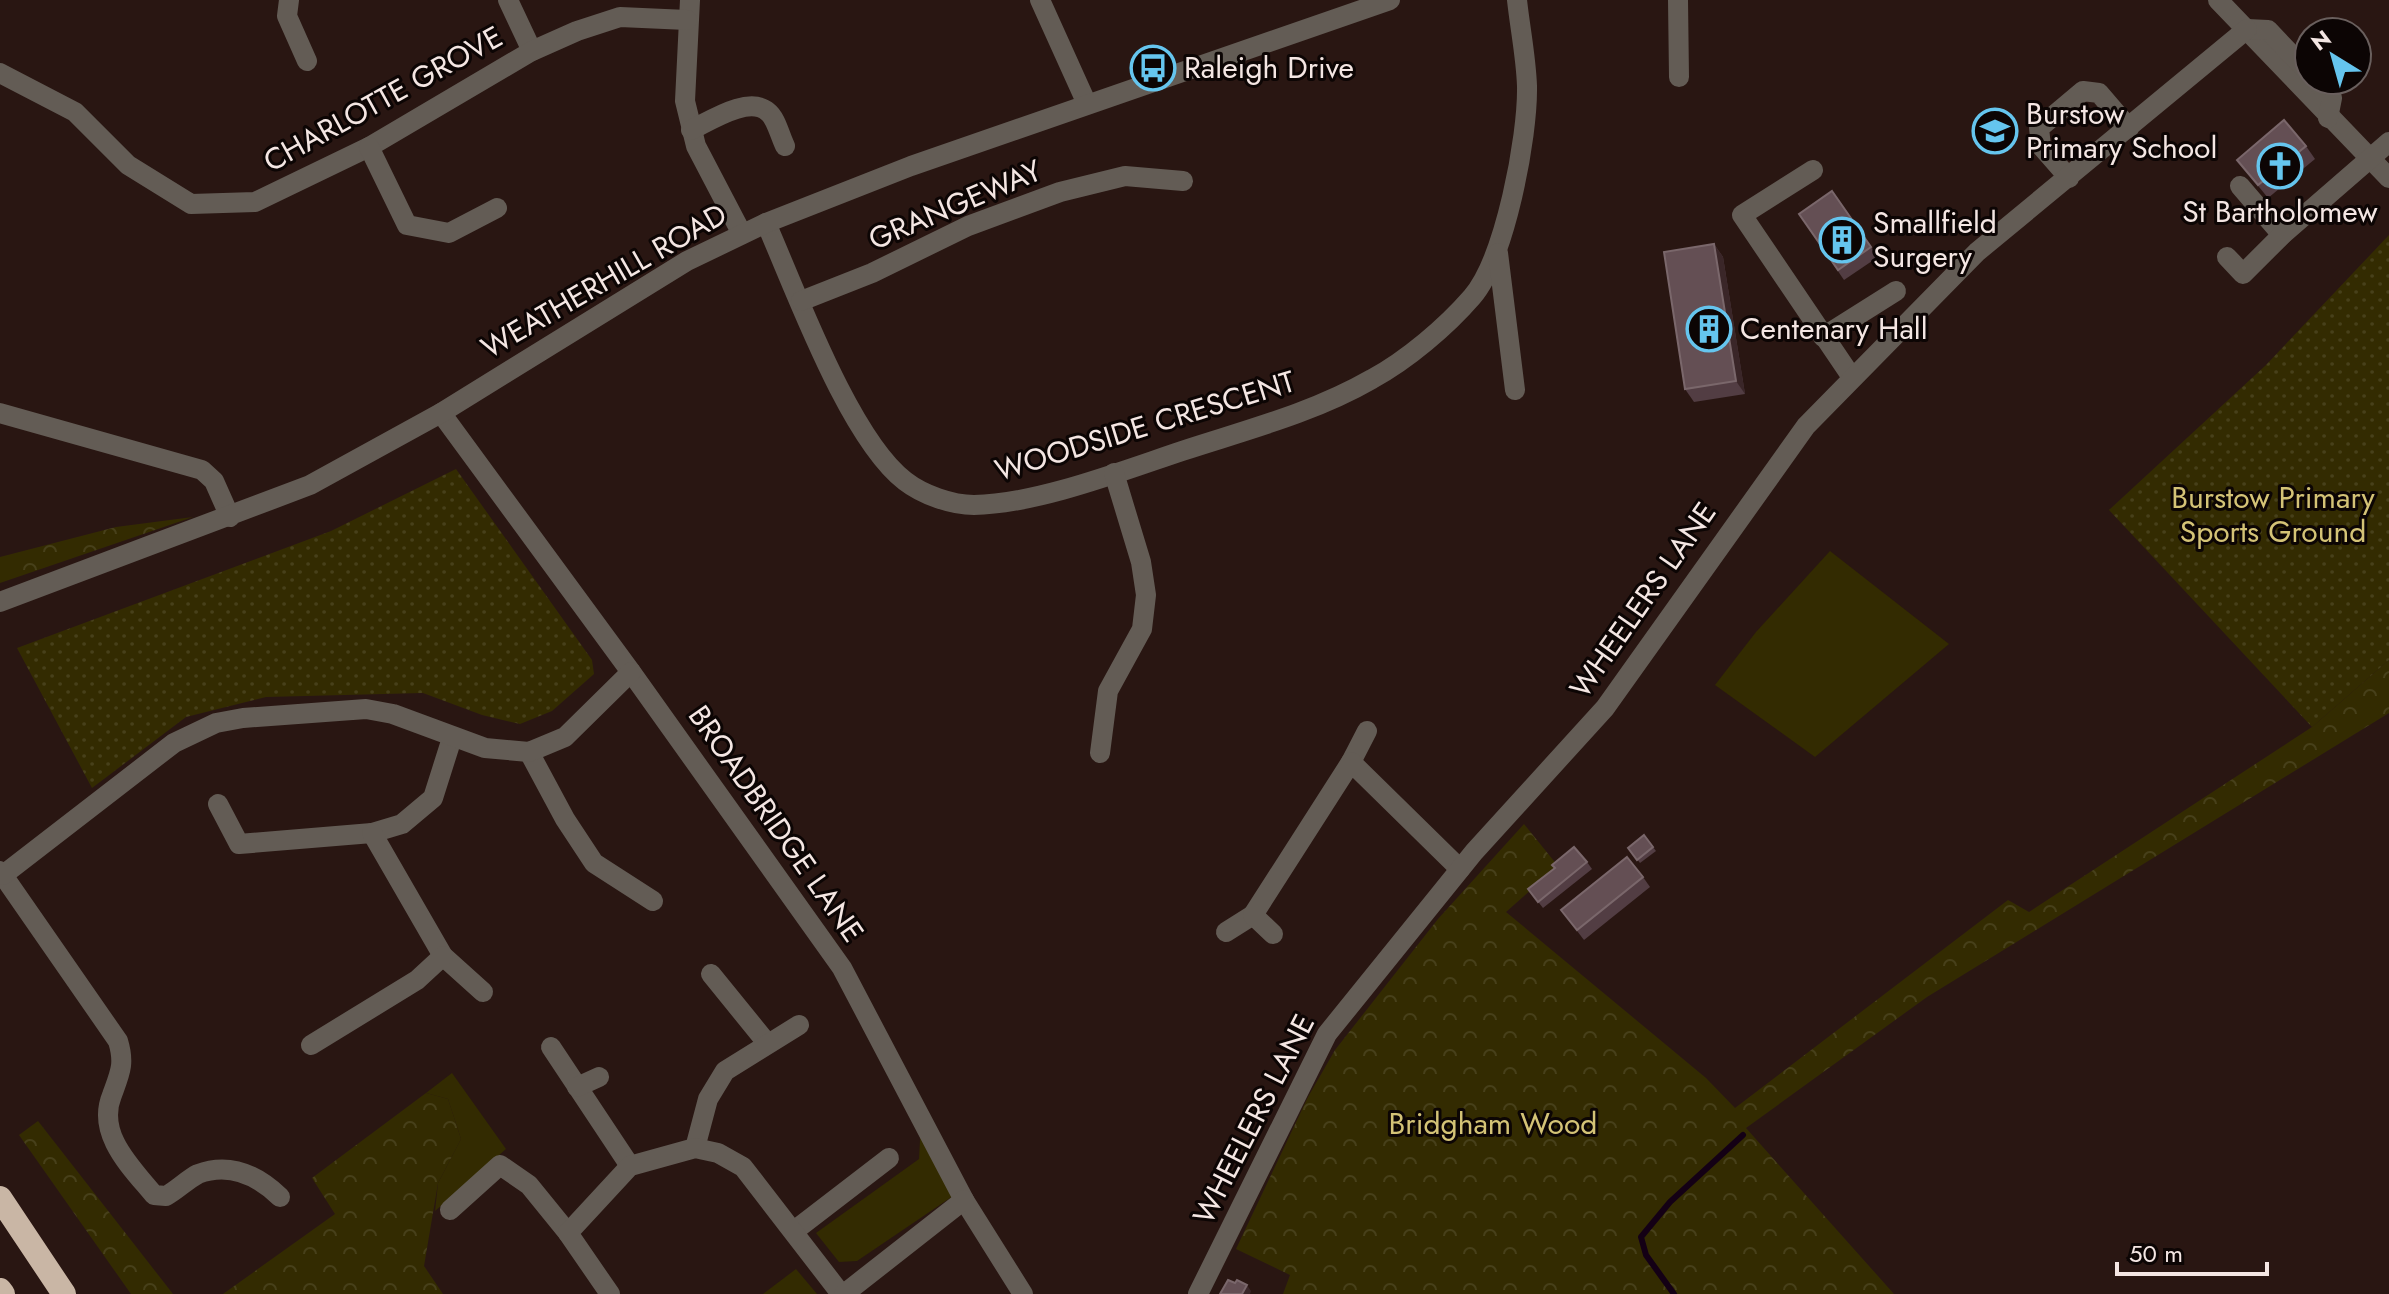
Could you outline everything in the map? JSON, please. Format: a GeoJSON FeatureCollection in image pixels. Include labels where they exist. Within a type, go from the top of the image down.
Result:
{"type":"FeatureCollection","features":[{"type":"Feature","properties":{"kind":"highway"},"geometry":{"type":"LineString","coordinates":[[0,1198],[64,1294]]}},
{"type":"Feature","properties":{"kind":"street"},"geometry":{"type":"LineString","coordinates":[[289,0],[287,16],[307,61]]}},
{"type":"Feature","properties":{"kind":"street"},"geometry":{"type":"LineString","coordinates":[[508,0],[532,51]]}},
{"type":"Feature","properties":{"kind":"street"},"geometry":{"type":"LineString","coordinates":[[1040,0],[1087,104]]}},
{"type":"Feature","properties":{"kind":"street","name":"WEATHERHILL ROAD"},"geometry":{"type":"LineString","coordinates":[[0,602],[310,485],[441,413],[656,279],[766,223],[1087,104],[1390,0]]}},
{"type":"Feature","properties":{"kind":"street","name":"WOODSIDE CRESCENT"},"geometry":{"type":"LineString","coordinates":[[766,223],[851,411],[874,449],[906,481],[938,498],[971,505],[1005,502],[1114,473],[1312,408],[1374,379],[1427,338],[1473,296],[1498,253],[1515,181],[1527,88],[1517,0]]}},
{"type":"Feature","properties":{"kind":"street"},"geometry":{"type":"LineString","coordinates":[[1678,0],[1679,77]]}},
{"type":"Feature","properties":{"kind":"street"},"geometry":{"type":"LineString","coordinates":[[2218,0],[2328,118],[2389,178]]}},
{"type":"Feature","properties":{"kind":"street"},"geometry":{"type":"LineString","coordinates":[[688,10],[684,90],[691,130],[742,234]]}},
{"type":"Feature","properties":{"kind":"street","name":"CHARLOTTE GROVE"},"geometry":{"type":"LineString","coordinates":[[0,73],[75,112],[128,165],[191,204],[255,202],[369,147],[532,51],[620,17],[688,10]]}},
{"type":"Feature","properties":{"kind":"street"},"geometry":{"type":"LineString","coordinates":[[2247,29],[2268,30],[2293,56]]}},
{"type":"Feature","properties":{"kind":"street","name":"WHEELERS LANE"},"geometry":{"type":"LineString","coordinates":[[1198,1294],[1318,1049],[1460,869],[1595,721],[1764,480],[1806,426],[1851,376],[1977,252],[2247,29]]}},
{"type":"Feature","properties":{"kind":"street"},"geometry":{"type":"LineString","coordinates":[[2069,178],[2041,146],[2039,128],[2083,91],[2099,93],[2129,128]]}},
{"type":"Feature","properties":{"kind":"street"},"geometry":{"type":"LineString","coordinates":[[2328,118],[2330,96]]}},
{"type":"Feature","properties":{"kind":"street"},"geometry":{"type":"LineString","coordinates":[[691,130],[743,108],[758,107],[770,113],[785,146]]}},
{"type":"Feature","properties":{"kind":"street"},"geometry":{"type":"LineString","coordinates":[[2227,257],[2243,274],[2282,235],[2389,142]]}},
{"type":"Feature","properties":{"kind":"street"},"geometry":{"type":"LineString","coordinates":[[369,147],[407,225],[449,233],[497,208]]}},
{"type":"Feature","properties":{"kind":"street"},"geometry":{"type":"LineString","coordinates":[[1813,170],[1742,215],[1851,376]]}},
{"type":"Feature","properties":{"kind":"street","name":"GRANGEWAY"},"geometry":{"type":"LineString","coordinates":[[801,301],[872,273],[968,226],[1060,192],[1125,176],[1183,181]]}},
{"type":"Feature","properties":{"kind":"street"},"geometry":{"type":"LineString","coordinates":[[2240,186],[2282,235]]}},
{"type":"Feature","properties":{"kind":"street","name":"WOODSIDE CRESCENT"},"geometry":{"type":"LineString","coordinates":[[1498,253],[1515,390]]}},
{"type":"Feature","properties":{"kind":"street"},"geometry":{"type":"LineString","coordinates":[[1823,337],[1896,291]]}},
{"type":"Feature","properties":{"kind":"street"},"geometry":{"type":"LineString","coordinates":[[0,413],[202,470],[214,481],[230,517]]}},
{"type":"Feature","properties":{"kind":"street","name":"BROADBRIDGE LANE"},"geometry":{"type":"LineString","coordinates":[[441,413],[842,968],[964,1200],[1023,1294]]}},
{"type":"Feature","properties":{"kind":"street"},"geometry":{"type":"LineString","coordinates":[[1100,753],[1108,691],[1142,629],[1146,595],[1141,562],[1114,473]]}},
{"type":"Feature","properties":{"kind":"street"},"geometry":{"type":"LineString","coordinates":[[280,1197],[263,1181],[233,1170],[196,1175],[166,1196],[154,1195],[114,1145],[109,1125],[110,1098],[121,1077],[124,1060],[118,1041],[1,873],[174,743],[216,723],[366,709],[405,717],[452,738],[505,752],[529,752],[565,737],[631,672]]}},
{"type":"Feature","properties":{"kind":"street"},"geometry":{"type":"LineString","coordinates":[[1226,932],[1253,915],[1351,762],[1367,731]]}},
{"type":"Feature","properties":{"kind":"street"},"geometry":{"type":"LineString","coordinates":[[218,804],[239,844],[372,833],[402,824],[433,798],[452,738]]}},
{"type":"Feature","properties":{"kind":"street"},"geometry":{"type":"LineString","coordinates":[[529,752],[565,819],[594,863],[653,901]]}},
{"type":"Feature","properties":{"kind":"street"},"geometry":{"type":"LineString","coordinates":[[1351,762],[1460,869]]}},
{"type":"Feature","properties":{"kind":"street"},"geometry":{"type":"LineString","coordinates":[[372,833],[443,956],[483,992]]}},
{"type":"Feature","properties":{"kind":"street"},"geometry":{"type":"LineString","coordinates":[[1253,915],[1273,934]]}},
{"type":"Feature","properties":{"kind":"street"},"geometry":{"type":"LineString","coordinates":[[311,1045],[417,980],[443,956]]}},
{"type":"Feature","properties":{"kind":"street"},"geometry":{"type":"LineString","coordinates":[[711,974],[767,1043]]}},
{"type":"Feature","properties":{"kind":"street"},"geometry":{"type":"LineString","coordinates":[[695,1148],[708,1099],[725,1071],[799,1025]]}},
{"type":"Feature","properties":{"kind":"street"},"geometry":{"type":"LineString","coordinates":[[551,1047],[630,1166]]}},
{"type":"Feature","properties":{"kind":"street"},"geometry":{"type":"LineString","coordinates":[[577,1087],[599,1077]]}},
{"type":"Feature","properties":{"kind":"street"},"geometry":{"type":"LineString","coordinates":[[568,1233],[630,1166],[695,1148],[718,1153],[743,1167],[842,1294],[964,1200]]}},
{"type":"Feature","properties":{"kind":"street"},"geometry":{"type":"LineString","coordinates":[[794,1231],[889,1158]]}},
{"type":"Feature","properties":{"kind":"street"},"geometry":{"type":"LineString","coordinates":[[450,1210],[500,1165],[529,1185],[568,1233],[610,1294]]}},
{"type":"Feature","properties":{"kind":"green space","name":"Burstow Primary Sports Ground"},"geometry":{"type":"Polygon","coordinates":[[[2389,235],[2389,660],[2312,727],[2109,510],[2266,365],[2389,235]]]}},
{"type":"Feature","properties":{"kind":"green space"},"geometry":{"type":"Polygon","coordinates":[[[456,469],[592,660],[594,674],[552,711],[520,724],[482,715],[423,693],[266,697],[186,717],[92,788],[17,648],[331,531],[456,469]]]}},
{"type":"Feature","properties":{"kind":"green space"},"geometry":{"type":"Polygon","coordinates":[[[193,517],[0,583],[0,557],[116,527],[193,517]]]}},
{"type":"Feature","properties":{"kind":"green space"},"geometry":{"type":"Polygon","coordinates":[[[1830,551],[1949,644],[1815,757],[1715,685],[1756,632],[1830,551]]]}},
{"type":"Feature","properties":{"kind":"green space","name":"Bridgham Wood"},"geometry":{"type":"Polygon","coordinates":[[[2389,660],[2389,713],[1927,997],[1746,1128],[1894,1294],[1283,1294],[1290,1275],[1236,1249],[1308,1097],[1335,1050],[1438,919],[1524,824],[1558,866],[1506,912],[1706,1078],[1735,1108],[2008,900],[2029,912],[2312,727],[2389,660]]]}},
{"type":"Feature","properties":{"kind":"green space"},"geometry":{"type":"Polygon","coordinates":[[[452,1073],[506,1149],[435,1211],[438,1183],[461,1139],[448,1099],[426,1093],[452,1073]]]}},
{"type":"Feature","properties":{"kind":"green space"},"geometry":{"type":"Polygon","coordinates":[[[426,1093],[448,1099],[461,1139],[438,1183],[424,1266],[443,1294],[223,1294],[335,1214],[312,1178],[426,1093]]]}},
{"type":"Feature","properties":{"kind":"green space"},"geometry":{"type":"Polygon","coordinates":[[[38,1121],[173,1294],[131,1294],[19,1135],[38,1121]]]}},
{"type":"Feature","properties":{"kind":"green space"},"geometry":{"type":"Polygon","coordinates":[[[921,1121],[953,1196],[857,1261],[839,1262],[816,1233],[919,1159],[921,1121]]]}},
{"type":"Feature","properties":{"kind":"green space"},"geometry":{"type":"Polygon","coordinates":[[[796,1269],[817,1294],[763,1294],[796,1269]]]}},
{"type":"Feature","properties":{"kind":"building"},"geometry":{"type":"Polygon","coordinates":[[[2284,120],[2306,146],[2258,185],[2237,160],[2284,120]]]}},
{"type":"Feature","properties":{"kind":"building","name":"Smallfield Surgery"},"geometry":{"type":"Polygon","coordinates":[[[1832,191],[1871,247],[1838,270],[1799,214],[1832,191]]]}},
{"type":"Feature","properties":{"kind":"building","name":"Centenary Hall"},"geometry":{"type":"Polygon","coordinates":[[[1714,244],[1736,381],[1685,389],[1664,252],[1714,244]]]}},
{"type":"Feature","properties":{"kind":"building"},"geometry":{"type":"Polygon","coordinates":[[[1644,835],[1653,847],[1637,860],[1628,848],[1644,835]]]}},
{"type":"Feature","properties":{"kind":"building"},"geometry":{"type":"Polygon","coordinates":[[[1574,847],[1587,862],[1538,902],[1528,889],[1555,868],[1552,865],[1574,847]]]}},
{"type":"Feature","properties":{"kind":"building"},"geometry":{"type":"Polygon","coordinates":[[[1627,857],[1643,877],[1577,930],[1561,910],[1627,857]]]}},
{"type":"Feature","properties":{"kind":"building"},"geometry":{"type":"Polygon","coordinates":[[[1228,1280],[1247,1285],[1242,1294],[1220,1294],[1228,1280]]]}},
{"type":"Feature","properties":{"kind":"waterway"},"geometry":{"type":"LineString","coordinates":[[1674,1294],[1646,1255],[1641,1237],[1670,1202],[1743,1135]]}},
{"type":"Feature","properties":{"kind":"place","name":"Raleigh Drive"},"geometry":{"type":"Point","coordinates":[1153,68]}},
{"type":"Feature","properties":{"kind":"place","name":"Burstow Primary School"},"geometry":{"type":"Point","coordinates":[1995,131]}},
{"type":"Feature","properties":{"kind":"place","name":"St Bartholomew"},"geometry":{"type":"Point","coordinates":[2280,166]}},
{"type":"Feature","properties":{"kind":"place","name":"Smallfield Surgery"},"geometry":{"type":"Point","coordinates":[1842,240]}},
{"type":"Feature","properties":{"kind":"place","name":"Centenary Hall"},"geometry":{"type":"Point","coordinates":[1709,329]}}]}
